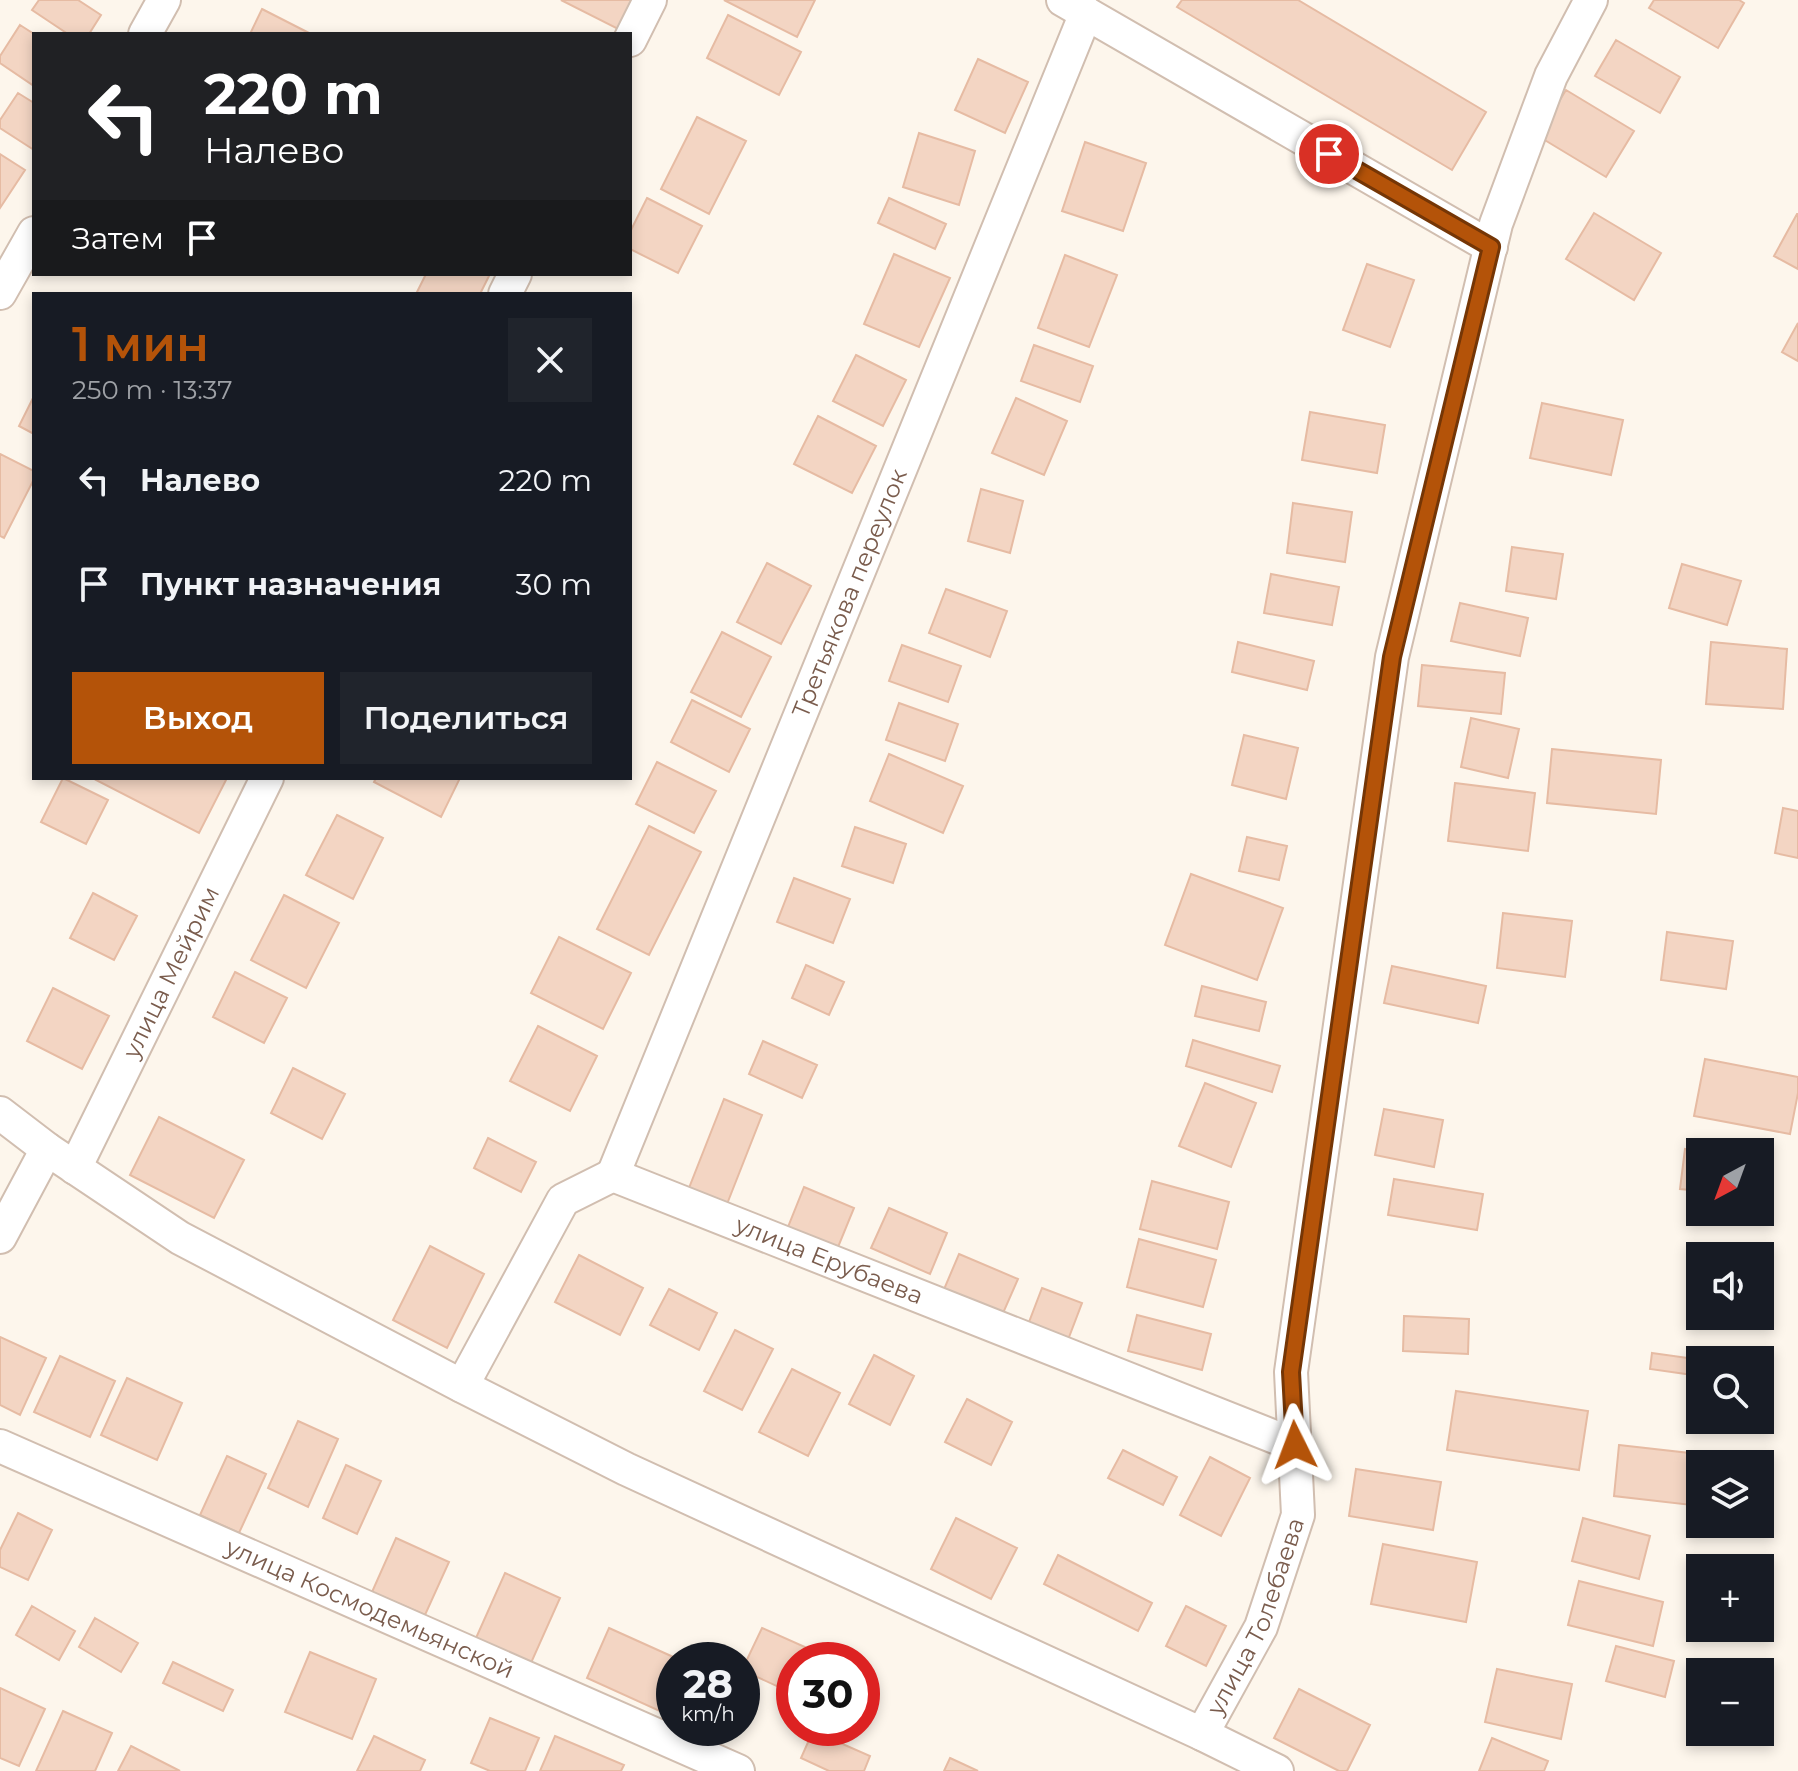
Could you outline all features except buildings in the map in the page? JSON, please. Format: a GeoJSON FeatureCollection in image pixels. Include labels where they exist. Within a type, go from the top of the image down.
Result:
{"type":"FeatureCollection","features":[{"type":"Feature","properties":{"kind":"street"},"geometry":{"type":"LineString","coordinates":[[146,32],[164,0]]}},
{"type":"Feature","properties":{"kind":"street"},"geometry":{"type":"LineString","coordinates":[[632,36],[650,0]]}},
{"type":"Feature","properties":{"kind":"street","name":"улица Толебаева"},"geometry":{"type":"LineString","coordinates":[[1202,1734],[1261,1627],[1298,1515],[1291,1372],[1392,657],[1496,224],[1551,76],[1591,0]]}},
{"type":"Feature","properties":{"kind":"street"},"geometry":{"type":"LineString","coordinates":[[1074,7],[1491,247]]}},
{"type":"Feature","properties":{"kind":"street","name":"Третьякова переулок"},"geometry":{"type":"LineString","coordinates":[[613,1175],[1074,7]]}},
{"type":"Feature","properties":{"kind":"street"},"geometry":{"type":"LineString","coordinates":[[0,293],[32,237]]}},
{"type":"Feature","properties":{"kind":"street","name":"улица Мейрим"},"geometry":{"type":"LineString","coordinates":[[75,1168],[266,780]]}},
{"type":"Feature","properties":{"kind":"street"},"geometry":{"type":"LineString","coordinates":[[0,1113],[47,1149],[180,1238],[462,1386],[626,1469],[1277,1771]]}},
{"type":"Feature","properties":{"kind":"street"},"geometry":{"type":"LineString","coordinates":[[0,1237],[47,1149]]}},
{"type":"Feature","properties":{"kind":"street"},"geometry":{"type":"LineString","coordinates":[[462,1386],[563,1200],[613,1175]]}},
{"type":"Feature","properties":{"kind":"street","name":"улица Ерубаева"},"geometry":{"type":"LineString","coordinates":[[613,1175],[1295,1445]]}},
{"type":"Feature","properties":{"kind":"street","name":"улица Космодемьянской"},"geometry":{"type":"LineString","coordinates":[[0,1446],[738,1771]]}},
{"type":"Feature","properties":{"kind":"route"},"geometry":{"type":"LineString","coordinates":[[1295,1445],[1291,1372],[1392,657],[1491,247],[1329,154]]}}]}
